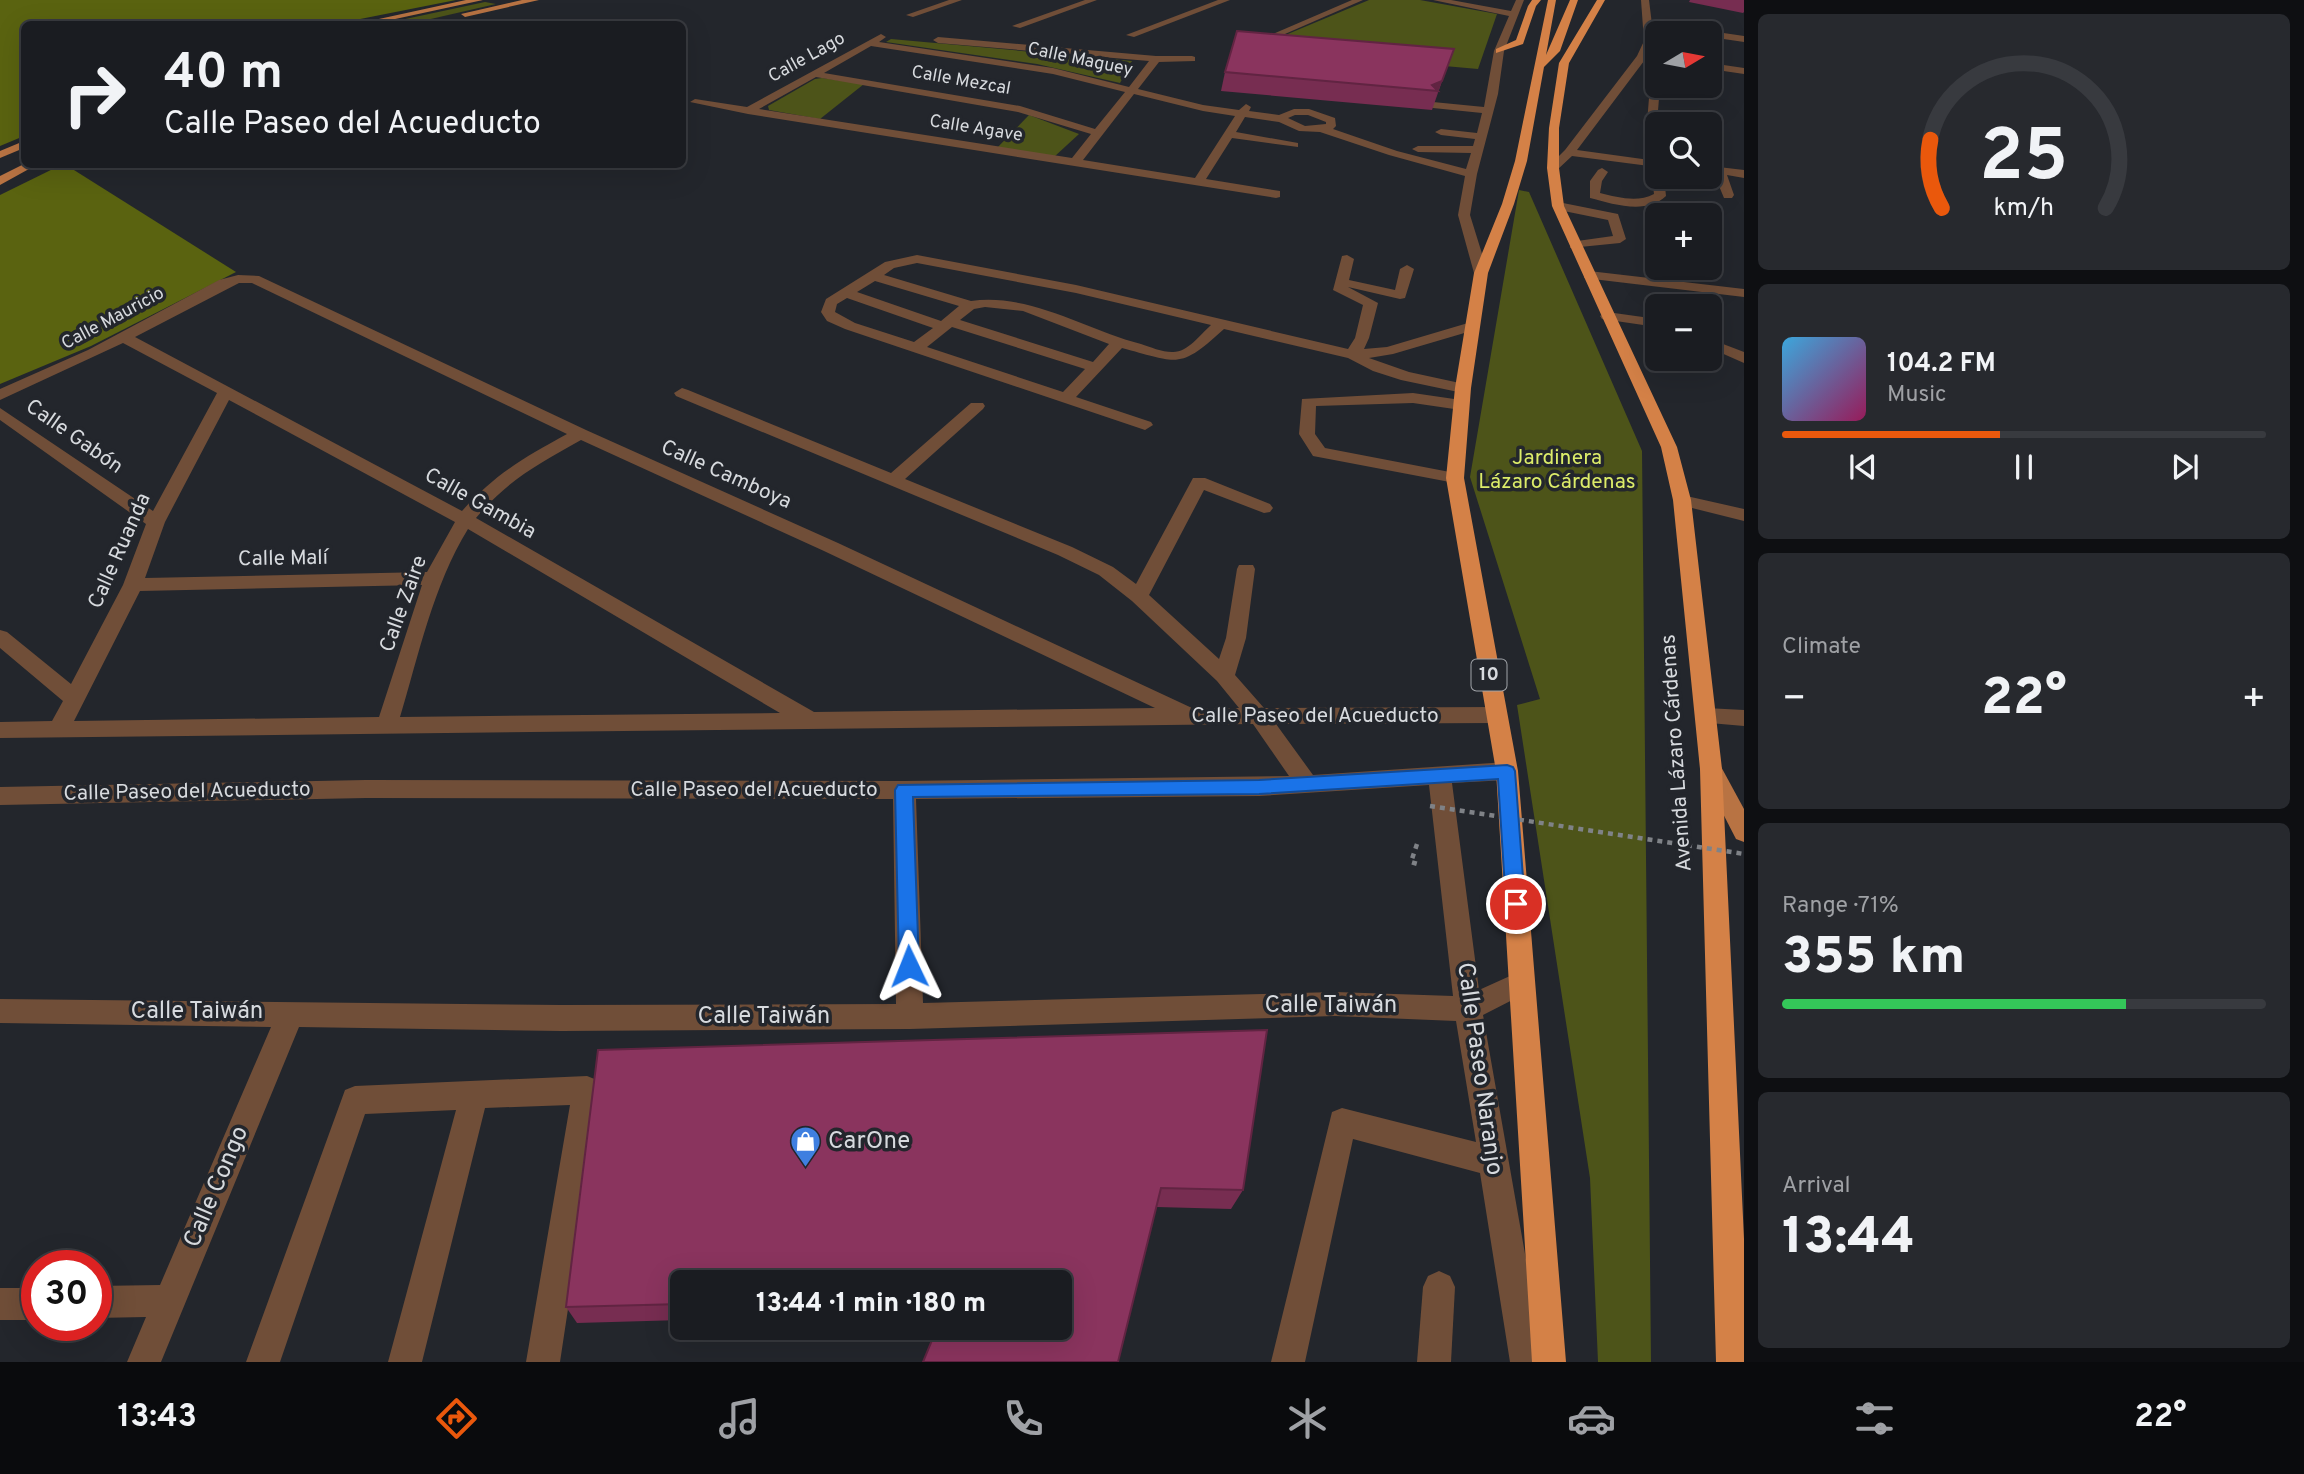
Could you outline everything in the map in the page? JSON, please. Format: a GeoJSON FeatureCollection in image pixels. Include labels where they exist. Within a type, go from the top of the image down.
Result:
{"type":"FeatureCollection","features":[{"type":"Feature","properties":{"kind":"highway"},"geometry":{"type":"LineString","coordinates":[[1499,51],[1520,42],[1532,6],[1537,0]]}},
{"type":"Feature","properties":{"kind":"highway","name":"10"},"geometry":{"type":"LineString","coordinates":[[1549,1362],[1507,771],[1455,478],[1462,396],[1481,273],[1508,204],[1521,161],[1552,0]]}},
{"type":"Feature","properties":{"kind":"highway"},"geometry":{"type":"LineString","coordinates":[[1539,70],[1555,51],[1574,0]]}},
{"type":"Feature","properties":{"kind":"highway","name":"Avenida Lázaro Cárdenas"},"geometry":{"type":"LineString","coordinates":[[1601,0],[1564,63],[1554,128],[1553,168],[1558,206],[1669,447],[1682,500],[1711,769],[1733,1362]]}},
{"type":"Feature","properties":{"kind":"main road"},"geometry":{"type":"LineString","coordinates":[[375,21],[480,0]]}},
{"type":"Feature","properties":{"kind":"main road"},"geometry":{"type":"LineString","coordinates":[[452,17],[535,0]]}},
{"type":"Feature","properties":{"kind":"main road"},"geometry":{"type":"LineString","coordinates":[[0,155],[21,145]]}},
{"type":"Feature","properties":{"kind":"main road"},"geometry":{"type":"LineString","coordinates":[[0,181],[25,168]]}},
{"type":"Feature","properties":{"kind":"main road"},"geometry":{"type":"LineString","coordinates":[[1711,769],[1744,832]]}},
{"type":"Feature","properties":{"kind":"street"},"geometry":{"type":"LineString","coordinates":[[910,15],[958,0]]}},
{"type":"Feature","properties":{"kind":"street"},"geometry":{"type":"LineString","coordinates":[[1017,26],[1093,0]]}},
{"type":"Feature","properties":{"kind":"street"},"geometry":{"type":"LineString","coordinates":[[1130,35],[1226,0]]}},
{"type":"Feature","properties":{"kind":"street"},"geometry":{"type":"LineString","coordinates":[[1252,45],[1359,0]]}},
{"type":"Feature","properties":{"kind":"street"},"geometry":{"type":"LineString","coordinates":[[1437,0],[1512,14]]}},
{"type":"Feature","properties":{"kind":"street"},"geometry":{"type":"LineString","coordinates":[[1481,273],[1464,215],[1471,174],[1489,111],[1499,51],[1520,0]]}},
{"type":"Feature","properties":{"kind":"street"},"geometry":{"type":"LineString","coordinates":[[1645,0],[1649,21]]}},
{"type":"Feature","properties":{"kind":"street"},"geometry":{"type":"LineString","coordinates":[[863,33],[908,38]]}},
{"type":"Feature","properties":{"kind":"street","name":"Calle Lago"},"geometry":{"type":"LineString","coordinates":[[748,111],[883,36]]}},
{"type":"Feature","properties":{"kind":"street"},"geometry":{"type":"LineString","coordinates":[[1722,36],[1744,39]]}},
{"type":"Feature","properties":{"kind":"street","name":"Calle Maguey"},"geometry":{"type":"LineString","coordinates":[[921,39],[1156,60],[1192,59]]}},
{"type":"Feature","properties":{"kind":"street","name":"Calle Maguey"},"geometry":{"type":"LineString","coordinates":[[869,43],[1136,85],[1203,108],[1322,115],[1327,125],[1297,128],[1282,119],[1244,111]]}},
{"type":"Feature","properties":{"kind":"street"},"geometry":{"type":"LineString","coordinates":[[1722,46],[1744,48]]}},
{"type":"Feature","properties":{"kind":"street"},"geometry":{"type":"LineString","coordinates":[[1553,168],[1569,152],[1645,53]]}},
{"type":"Feature","properties":{"kind":"street"},"geometry":{"type":"LineString","coordinates":[[1076,162],[1156,60]]}},
{"type":"Feature","properties":{"kind":"street"},"geometry":{"type":"LineString","coordinates":[[1722,68],[1744,71]]}},
{"type":"Feature","properties":{"kind":"street","name":"Calle Mezcal"},"geometry":{"type":"LineString","coordinates":[[815,74],[1020,109],[1098,133]]}},
{"type":"Feature","properties":{"kind":"street","name":"Calle Agave"},"geometry":{"type":"LineString","coordinates":[[695,102],[1276,194]]}},
{"type":"Feature","properties":{"kind":"street"},"geometry":{"type":"LineString","coordinates":[[1433,105],[1489,111]]}},
{"type":"Feature","properties":{"kind":"street"},"geometry":{"type":"LineString","coordinates":[[1198,182],[1244,111]]}},
{"type":"Feature","properties":{"kind":"street"},"geometry":{"type":"LineString","coordinates":[[1282,119],[1284,115],[1294,112]]}},
{"type":"Feature","properties":{"kind":"street"},"geometry":{"type":"LineString","coordinates":[[1327,125],[1471,174]]}},
{"type":"Feature","properties":{"kind":"street"},"geometry":{"type":"LineString","coordinates":[[1441,132],[1482,137]]}},
{"type":"Feature","properties":{"kind":"street"},"geometry":{"type":"LineString","coordinates":[[1229,134],[1294,145]]}},
{"type":"Feature","properties":{"kind":"street"},"geometry":{"type":"LineString","coordinates":[[1397,150],[1479,150]]}},
{"type":"Feature","properties":{"kind":"street"},"geometry":{"type":"LineString","coordinates":[[1569,152],[1645,162]]}},
{"type":"Feature","properties":{"kind":"street"},"geometry":{"type":"LineString","coordinates":[[1602,172],[1596,181],[1594,195],[1617,201],[1654,200],[1660,196],[1659,189]]}},
{"type":"Feature","properties":{"kind":"street"},"geometry":{"type":"LineString","coordinates":[[1722,172],[1744,174]]}},
{"type":"Feature","properties":{"kind":"street"},"geometry":{"type":"LineString","coordinates":[[1722,185],[1728,195]]}},
{"type":"Feature","properties":{"kind":"street"},"geometry":{"type":"LineString","coordinates":[[1558,206],[1614,217],[1620,239],[1575,245]]}},
{"type":"Feature","properties":{"kind":"street"},"geometry":{"type":"LineString","coordinates":[[1145,425],[832,318],[828,312],[831,302],[890,265],[917,259],[1076,289],[1353,355],[1370,366],[1462,396]]}},
{"type":"Feature","properties":{"kind":"street"},"geometry":{"type":"LineString","coordinates":[[1347,259],[1340,290],[1371,303],[1362,338],[1353,355]]}},
{"type":"Feature","properties":{"kind":"street"},"geometry":{"type":"LineString","coordinates":[[1342,281],[1399,295],[1408,269]]}},
{"type":"Feature","properties":{"kind":"street"},"geometry":{"type":"LineString","coordinates":[[1589,275],[1744,293]]}},
{"type":"Feature","properties":{"kind":"street"},"geometry":{"type":"LineString","coordinates":[[874,276],[970,305],[995,303],[1025,307],[1119,343],[1159,355],[1182,355],[1190,352],[1222,323]]}},
{"type":"Feature","properties":{"kind":"street","name":"Calle Mauricio"},"geometry":{"type":"LineString","coordinates":[[0,395],[124,337],[224,283],[244,279]]}},
{"type":"Feature","properties":{"kind":"street","name":"Calle Camboya"},"geometry":{"type":"LineString","coordinates":[[244,279],[261,281],[580,434],[831,547],[1190,716]]}},
{"type":"Feature","properties":{"kind":"street"},"geometry":{"type":"LineString","coordinates":[[847,293],[1097,368]]}},
{"type":"Feature","properties":{"kind":"street"},"geometry":{"type":"LineString","coordinates":[[916,348],[970,305]]}},
{"type":"Feature","properties":{"kind":"street"},"geometry":{"type":"LineString","coordinates":[[1607,316],[1645,321]]}},
{"type":"Feature","properties":{"kind":"street"},"geometry":{"type":"LineString","coordinates":[[1353,355],[1388,351],[1473,326]]}},
{"type":"Feature","properties":{"kind":"street","name":"Calle Gambia"},"geometry":{"type":"LineString","coordinates":[[124,337],[464,519],[808,720]]}},
{"type":"Feature","properties":{"kind":"street"},"geometry":{"type":"LineString","coordinates":[[1066,398],[1119,343]]}},
{"type":"Feature","properties":{"kind":"street"},"geometry":{"type":"LineString","coordinates":[[1722,348],[1744,358]]}},
{"type":"Feature","properties":{"kind":"street","name":"Calle Ruanda"},"geometry":{"type":"LineString","coordinates":[[58,731],[133,585],[156,522],[226,390]]}},
{"type":"Feature","properties":{"kind":"street"},"geometry":{"type":"LineString","coordinates":[[682,393],[1065,551],[1106,571],[1139,596],[1224,676],[1259,716],[1306,783]]}},
{"type":"Feature","properties":{"kind":"street"},"geometry":{"type":"LineString","coordinates":[[1455,478],[1319,452],[1307,434],[1308,401],[1462,396]]}},
{"type":"Feature","properties":{"kind":"street"},"geometry":{"type":"LineString","coordinates":[[892,480],[976,406]]}},
{"type":"Feature","properties":{"kind":"street","name":"Calle Gabón"},"geometry":{"type":"LineString","coordinates":[[0,413],[156,522]]}},
{"type":"Feature","properties":{"kind":"street","name":"Calle Zaire"},"geometry":{"type":"LineString","coordinates":[[387,726],[434,578],[464,519],[491,489],[522,467],[580,434]]}},
{"type":"Feature","properties":{"kind":"street"},"geometry":{"type":"LineString","coordinates":[[1139,596],[1199,482],[1264,508]]}},
{"type":"Feature","properties":{"kind":"street"},"geometry":{"type":"LineString","coordinates":[[1682,500],[1744,515]]}},
{"type":"Feature","properties":{"kind":"street"},"geometry":{"type":"LineString","coordinates":[[1224,676],[1236,638],[1246,569]]}},
{"type":"Feature","properties":{"kind":"street","name":"Calle Malí"},"geometry":{"type":"LineString","coordinates":[[133,585],[434,578]]}},
{"type":"Feature","properties":{"kind":"street"},"geometry":{"type":"LineString","coordinates":[[0,637],[74,698]]}},
{"type":"Feature","properties":{"kind":"street","name":"Calle Paseo del Acueducto"},"geometry":{"type":"LineString","coordinates":[[0,730],[1496,715]]}},
{"type":"Feature","properties":{"kind":"street"},"geometry":{"type":"LineString","coordinates":[[1706,716],[1744,718]]}},
{"type":"Feature","properties":{"kind":"street","name":"Calle Paseo del Acueducto"},"geometry":{"type":"LineString","coordinates":[[0,796],[366,789],[904,790],[1259,787],[1507,771]]}},
{"type":"Feature","properties":{"kind":"street","name":"Calle Paseo Naranjo"},"geometry":{"type":"LineString","coordinates":[[1439,776],[1454,878],[1468,1009],[1527,1362]]}},
{"type":"Feature","properties":{"kind":"street"},"geometry":{"type":"LineString","coordinates":[[904,790],[910,1016]]}},
{"type":"Feature","properties":{"kind":"street","name":"Calle Taiwán"},"geometry":{"type":"LineString","coordinates":[[0,1011],[561,1018],[910,1016],[1335,1004],[1468,1009],[1521,983]]}},
{"type":"Feature","properties":{"kind":"street","name":"Calle Congo"},"geometry":{"type":"LineString","coordinates":[[144,1362],[292,1013]]}},
{"type":"Feature","properties":{"kind":"street"},"geometry":{"type":"LineString","coordinates":[[262,1362],[355,1100],[587,1090],[543,1362]]}},
{"type":"Feature","properties":{"kind":"street"},"geometry":{"type":"LineString","coordinates":[[405,1362],[474,1094]]}},
{"type":"Feature","properties":{"kind":"street"},"geometry":{"type":"LineString","coordinates":[[1289,1362],[1342,1122],[1492,1161]]}},
{"type":"Feature","properties":{"kind":"street"},"geometry":{"type":"LineString","coordinates":[[1434,1362],[1439,1287]]}},
{"type":"Feature","properties":{"kind":"street"},"geometry":{"type":"LineString","coordinates":[[112,1302],[169,1301]]}},
{"type":"Feature","properties":{"kind":"street"},"geometry":{"type":"LineString","coordinates":[[0,1304],[21,1304]]}},
{"type":"Feature","properties":{"kind":"path"},"geometry":{"type":"LineString","coordinates":[[1430,806],[1744,854]]}},
{"type":"Feature","properties":{"kind":"green space"},"geometry":{"type":"Polygon","coordinates":[[[0,0],[456,0],[350,21],[21,21],[21,137],[0,146],[0,0]]]}},
{"type":"Feature","properties":{"kind":"green space"},"geometry":{"type":"Polygon","coordinates":[[[1369,0],[1420,0],[1497,14],[1478,69],[1252,49],[1369,0]]]}},
{"type":"Feature","properties":{"kind":"green space"},"geometry":{"type":"Polygon","coordinates":[[[485,2],[496,4],[422,21],[396,21],[485,2]]]}},
{"type":"Feature","properties":{"kind":"green space"},"geometry":{"type":"Polygon","coordinates":[[[891,39],[1132,61],[1120,83],[1037,64],[886,42],[891,39]]]}},
{"type":"Feature","properties":{"kind":"green space"},"geometry":{"type":"Polygon","coordinates":[[[815,79],[864,84],[820,119],[769,110],[768,106],[815,79]]]}},
{"type":"Feature","properties":{"kind":"green space"},"geometry":{"type":"Polygon","coordinates":[[[1029,115],[1079,134],[1054,157],[996,149],[1029,115]]]}},
{"type":"Feature","properties":{"kind":"green space"},"geometry":{"type":"Polygon","coordinates":[[[55,168],[71,168],[236,272],[91,346],[0,384],[0,195],[55,168]]]}},
{"type":"Feature","properties":{"kind":"green space","name":"Jardinera Lázaro Cárdenas"},"geometry":{"type":"Polygon","coordinates":[[[1519,190],[1529,192],[1642,451],[1651,1362],[1598,1362],[1590,1178],[1517,705],[1540,699],[1470,477],[1519,190]]]}},
{"type":"Feature","properties":{"kind":"building"},"geometry":{"type":"Polygon","coordinates":[[[1237,31],[1454,49],[1442,81],[1432,85],[1438,91],[1225,72],[1237,31]]]}},
{"type":"Feature","properties":{"kind":"building"},"geometry":{"type":"Polygon","coordinates":[[[1267,1030],[1243,1190],[1161,1188],[1118,1362],[923,1362],[932,1340],[1072,1340],[1072,1270],[670,1270],[670,1304],[566,1307],[598,1050],[1267,1030]]]}},
{"type":"Feature","properties":{"kind":"place","name":"CarOne"},"geometry":{"type":"Point","coordinates":[805,1169]}},
{"type":"Feature","properties":{"kind":"route"},"geometry":{"type":"LineString","coordinates":[[909,966],[904,790],[1259,787],[1507,771],[1516,904]]}}]}
